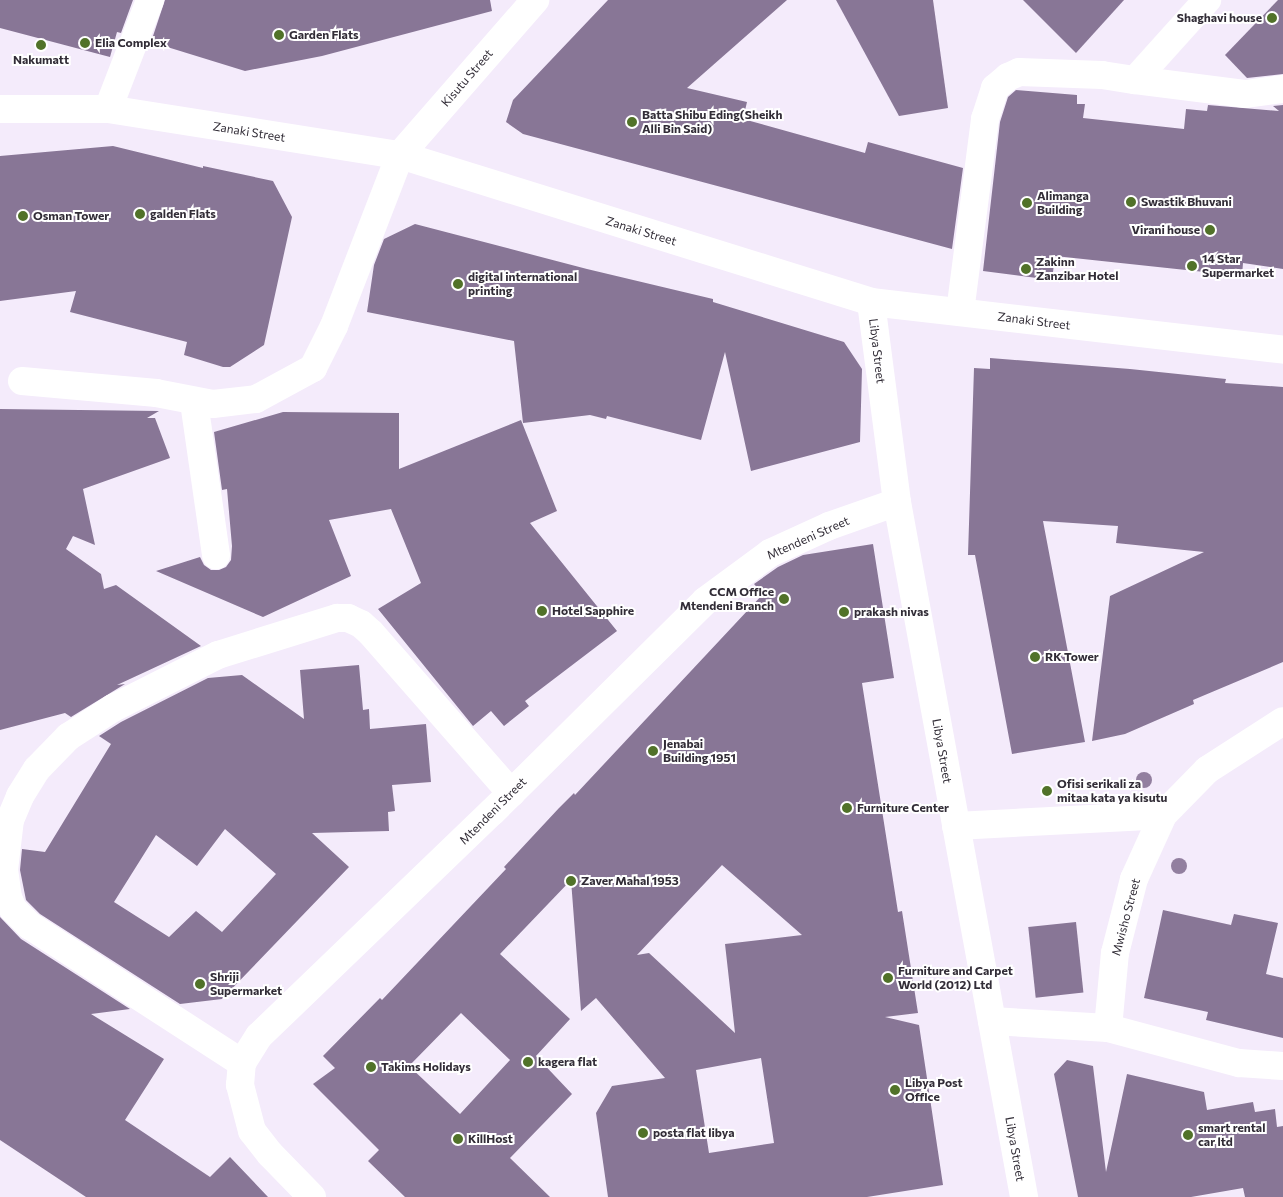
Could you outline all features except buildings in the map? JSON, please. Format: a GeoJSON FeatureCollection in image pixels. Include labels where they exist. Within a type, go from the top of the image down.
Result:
{"type":"FeatureCollection","features":[{"type":"Feature","properties":{"kind":"street"},"geometry":{"type":"LineString","coordinates":[[108,109],[150,0]]}},
{"type":"Feature","properties":{"kind":"street","name":"Kisutu Street"},"geometry":{"type":"LineString","coordinates":[[22,381],[156,393],[194,402],[213,404],[256,399],[313,368],[334,326],[400,156],[535,0]]}},
{"type":"Feature","properties":{"kind":"street"},"geometry":{"type":"LineString","coordinates":[[1135,80],[1207,0]]}},
{"type":"Feature","properties":{"kind":"street"},"geometry":{"type":"LineString","coordinates":[[960,312],[985,119],[995,88],[1008,77],[1019,72],[1102,75],[1246,94],[1283,89]]}},
{"type":"Feature","properties":{"kind":"street","name":"Zanaki Street"},"geometry":{"type":"LineString","coordinates":[[0,109],[108,109],[400,156],[871,302],[1283,350]]}},
{"type":"Feature","properties":{"kind":"street","name":"Libya Street"},"geometry":{"type":"LineString","coordinates":[[871,302],[897,502],[1024,1197]]}},
{"type":"Feature","properties":{"kind":"street"},"geometry":{"type":"LineString","coordinates":[[194,402],[216,555]]}},
{"type":"Feature","properties":{"kind":"street","name":"Mtendeni Street"},"geometry":{"type":"LineString","coordinates":[[312,1197],[270,1154],[252,1131],[240,1085],[242,1063],[259,1036],[511,793],[706,600],[770,553],[829,526],[897,502]]}},
{"type":"Feature","properties":{"kind":"street"},"geometry":{"type":"LineString","coordinates":[[242,1063],[166,1016],[30,926],[13,910],[8,898],[4,870],[10,820],[20,796],[37,769],[68,737],[113,708],[218,655],[337,618],[348,618],[361,624],[371,632],[511,793]]}},
{"type":"Feature","properties":{"kind":"street","name":"Mwisho Street"},"geometry":{"type":"LineString","coordinates":[[1108,1028],[1115,953],[1134,879],[1163,816],[1207,770],[1283,721]]}},
{"type":"Feature","properties":{"kind":"street"},"geometry":{"type":"LineString","coordinates":[[956,826],[1163,816]]}},
{"type":"Feature","properties":{"kind":"street"},"geometry":{"type":"LineString","coordinates":[[992,1021],[1108,1028],[1239,1062],[1283,1066]]}},
{"type":"Feature","properties":{"kind":"place","name":"Shaghavi house"},"geometry":{"type":"Point","coordinates":[1272,18]}},
{"type":"Feature","properties":{"kind":"place","name":"Garden Flats"},"geometry":{"type":"Point","coordinates":[279,35]}},
{"type":"Feature","properties":{"kind":"place","name":"Elia Complex"},"geometry":{"type":"Point","coordinates":[85,43]}},
{"type":"Feature","properties":{"kind":"place","name":"Nakumatt"},"geometry":{"type":"Point","coordinates":[41,45]}},
{"type":"Feature","properties":{"kind":"place","name":"Batta Shibu Eding(Sheikh Alli Bin Said)"},"geometry":{"type":"Point","coordinates":[632,122]}},
{"type":"Feature","properties":{"kind":"place","name":"Swastik Bhuvani"},"geometry":{"type":"Point","coordinates":[1131,202]}},
{"type":"Feature","properties":{"kind":"place","name":"Alimanga Building"},"geometry":{"type":"Point","coordinates":[1027,203]}},
{"type":"Feature","properties":{"kind":"place","name":"galden Flats"},"geometry":{"type":"Point","coordinates":[140,214]}},
{"type":"Feature","properties":{"kind":"place","name":"Osman Tower"},"geometry":{"type":"Point","coordinates":[23,216]}},
{"type":"Feature","properties":{"kind":"place","name":"Virani house"},"geometry":{"type":"Point","coordinates":[1210,230]}},
{"type":"Feature","properties":{"kind":"place","name":"14 Star Supermarket"},"geometry":{"type":"Point","coordinates":[1192,266]}},
{"type":"Feature","properties":{"kind":"place","name":"Zakinn Zanzibar Hotel"},"geometry":{"type":"Point","coordinates":[1026,269]}},
{"type":"Feature","properties":{"kind":"place","name":"digital international printing"},"geometry":{"type":"Point","coordinates":[458,284]}},
{"type":"Feature","properties":{"kind":"place","name":"CCM Office Mtendeni Branch"},"geometry":{"type":"Point","coordinates":[784,599]}},
{"type":"Feature","properties":{"kind":"place","name":"Hotel Sapphire"},"geometry":{"type":"Point","coordinates":[542,611]}},
{"type":"Feature","properties":{"kind":"place","name":"prakash nivas"},"geometry":{"type":"Point","coordinates":[844,612]}},
{"type":"Feature","properties":{"kind":"place","name":"RK Tower"},"geometry":{"type":"Point","coordinates":[1035,657]}},
{"type":"Feature","properties":{"kind":"place","name":"Jenabai Building 1951"},"geometry":{"type":"Point","coordinates":[653,751]}},
{"type":"Feature","properties":{"kind":"place","name":"Ofisi serikali za mitaa kata ya kisutu"},"geometry":{"type":"Point","coordinates":[1047,791]}},
{"type":"Feature","properties":{"kind":"place","name":"Furniture Center"},"geometry":{"type":"Point","coordinates":[847,808]}},
{"type":"Feature","properties":{"kind":"place","name":"Zaver Mahal 1953"},"geometry":{"type":"Point","coordinates":[571,881]}},
{"type":"Feature","properties":{"kind":"place","name":"Furniture and Carpet World (2012) Ltd"},"geometry":{"type":"Point","coordinates":[888,978]}},
{"type":"Feature","properties":{"kind":"place","name":"Shriji Supermarket"},"geometry":{"type":"Point","coordinates":[200,984]}},
{"type":"Feature","properties":{"kind":"place","name":"kagera flat"},"geometry":{"type":"Point","coordinates":[528,1062]}},
{"type":"Feature","properties":{"kind":"place","name":"Takims Holidays"},"geometry":{"type":"Point","coordinates":[371,1067]}},
{"type":"Feature","properties":{"kind":"place","name":"Libya Post Office"},"geometry":{"type":"Point","coordinates":[895,1090]}},
{"type":"Feature","properties":{"kind":"place","name":"posta flat libya"},"geometry":{"type":"Point","coordinates":[643,1133]}},
{"type":"Feature","properties":{"kind":"place","name":"smart rental car ltd"},"geometry":{"type":"Point","coordinates":[1188,1135]}},
{"type":"Feature","properties":{"kind":"place","name":"KillHost"},"geometry":{"type":"Point","coordinates":[458,1139]}}]}
